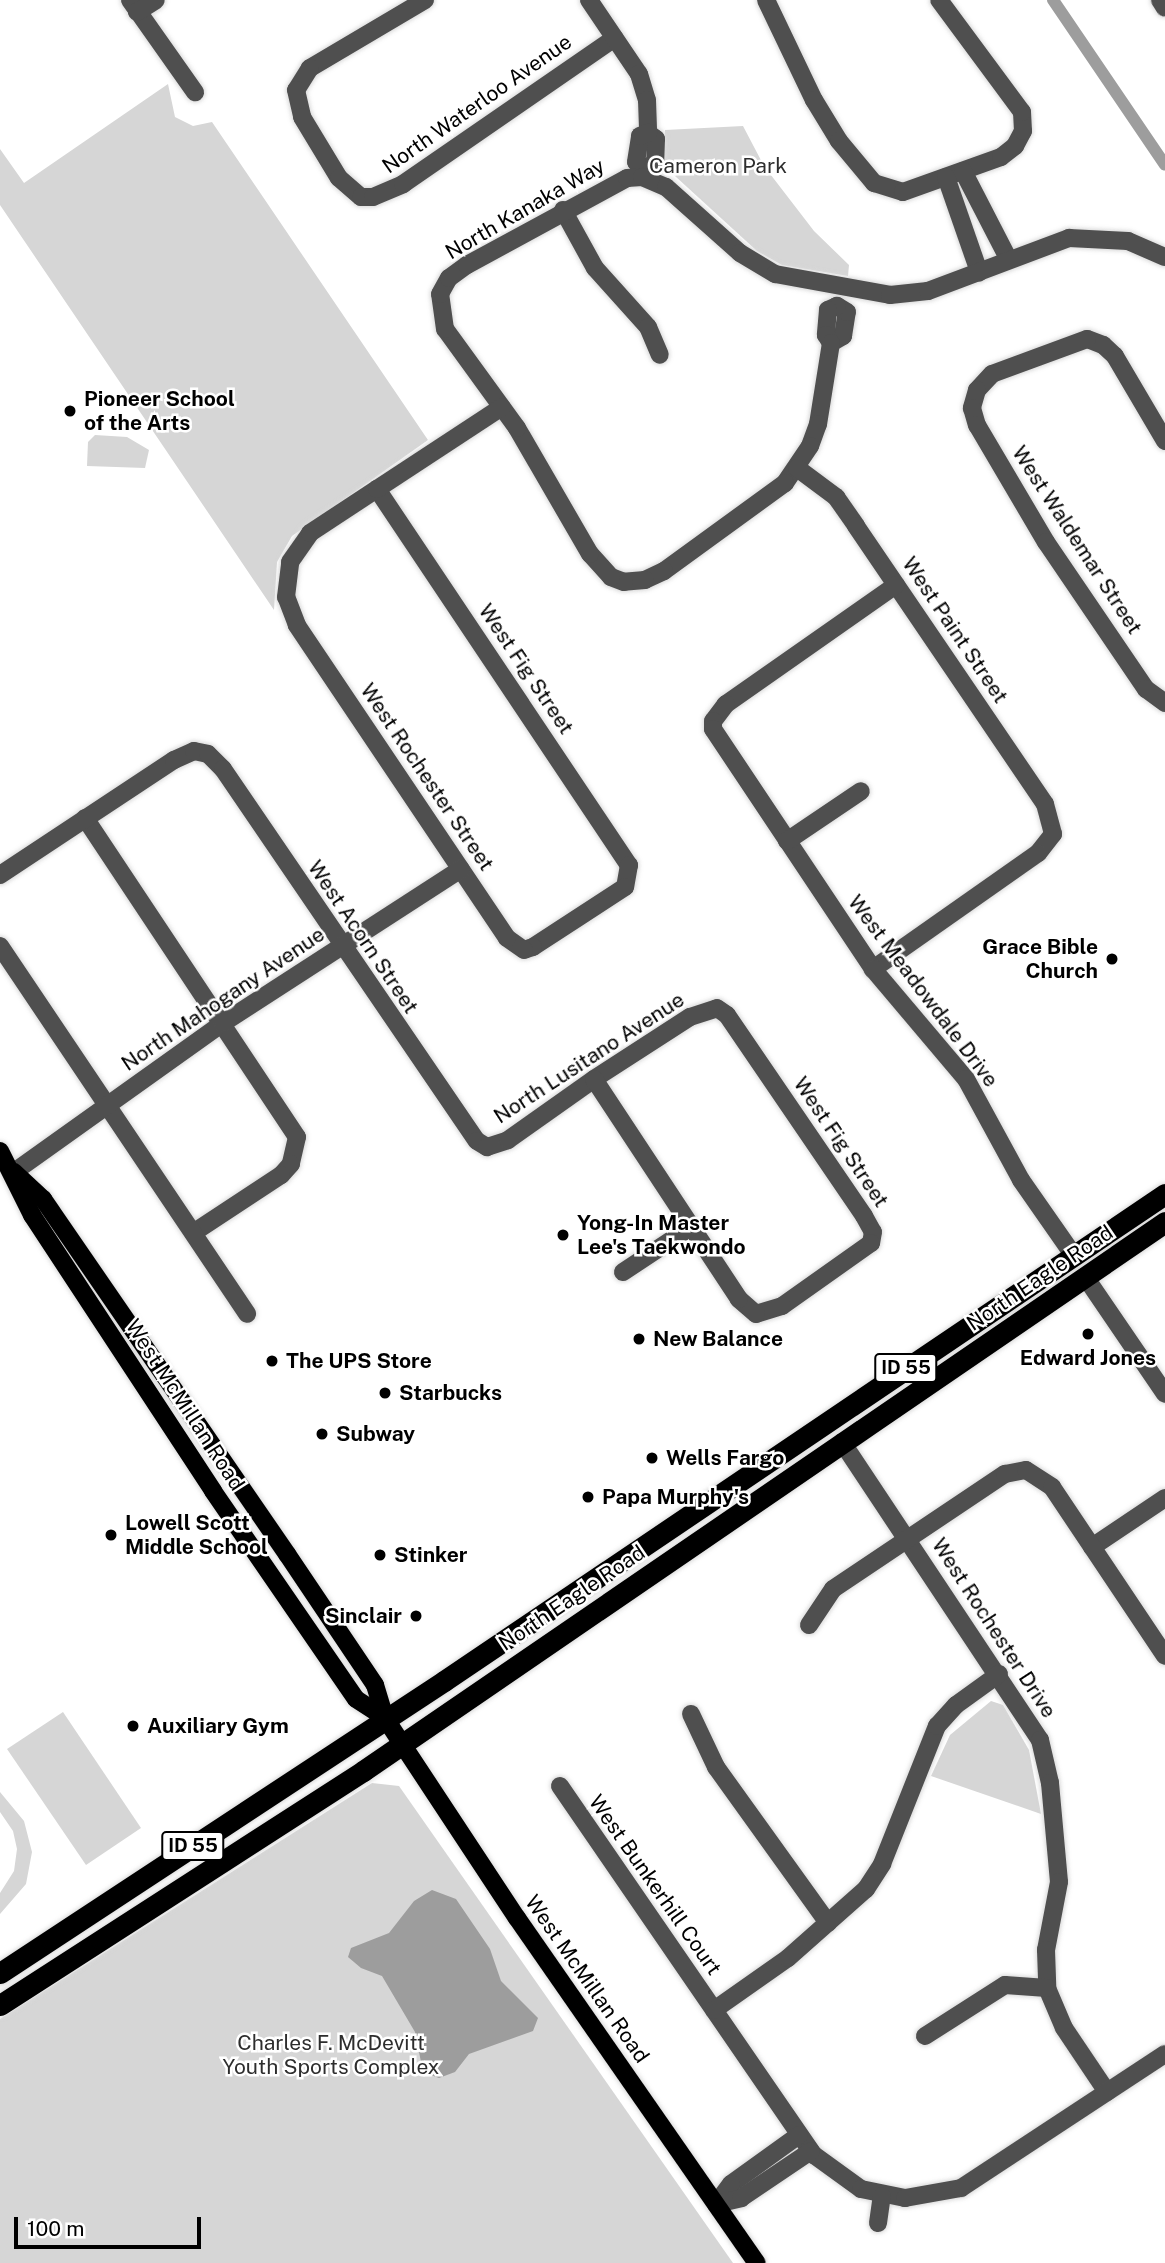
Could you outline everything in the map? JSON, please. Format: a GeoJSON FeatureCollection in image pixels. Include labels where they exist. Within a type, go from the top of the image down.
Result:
{"type":"FeatureCollection","features":[{"type":"Feature","properties":{"kind":"highway","name":"North Eagle Road"},"geometry":{"type":"LineString","coordinates":[[0,1973],[1165,1194]]}},
{"type":"Feature","properties":{"kind":"highway","name":"North Eagle Road"},"geometry":{"type":"LineString","coordinates":[[0,2005],[402,1744],[775,1492],[842,1442],[1165,1223]]}},
{"type":"Feature","properties":{"kind":"highway"},"geometry":{"type":"LineString","coordinates":[[1086,1278],[1090,1262],[1110,1240],[1112,1230]]}},
{"type":"Feature","properties":{"kind":"highway"},"geometry":{"type":"LineString","coordinates":[[1046,1304],[1054,1283],[1069,1269],[1074,1256]]}},
{"type":"Feature","properties":{"kind":"main road","name":"West McMillan Road"},"geometry":{"type":"LineString","coordinates":[[0,1151],[14,1172],[32,1215],[213,1491],[356,1699],[385,1718]]}},
{"type":"Feature","properties":{"kind":"main road","name":"West McMillan Road"},"geometry":{"type":"LineString","coordinates":[[14,1172],[47,1205],[375,1685],[385,1718],[402,1744],[517,1918],[757,2263]]}},
{"type":"Feature","properties":{"kind":"main road"},"geometry":{"type":"LineString","coordinates":[[47,1205],[58,1235],[93,1290],[92,1304]]}},
{"type":"Feature","properties":{"kind":"street"},"geometry":{"type":"LineString","coordinates":[[156,0],[133,6],[195,92]]}},
{"type":"Feature","properties":{"kind":"street","name":"North Waterloo Avenue"},"geometry":{"type":"LineString","coordinates":[[425,0],[310,68],[296,90],[296,103],[308,127],[339,178],[361,197],[380,195],[403,184],[615,38]]}},
{"type":"Feature","properties":{"kind":"street"},"geometry":{"type":"LineString","coordinates":[[589,0],[639,74],[647,100],[648,133],[640,136],[636,162],[643,173],[666,187],[760,266],[790,279],[905,295],[979,272],[1049,243],[1083,237],[1128,241],[1165,257]]}},
{"type":"Feature","properties":{"kind":"street"},"geometry":{"type":"LineString","coordinates":[[766,0],[823,118],[874,183],[888,191],[903,192],[1000,158],[1016,146],[1023,131],[1022,112],[939,0]]}},
{"type":"Feature","properties":{"kind":"street"},"geometry":{"type":"LineString","coordinates":[[1160,0],[1165,8]]}},
{"type":"Feature","properties":{"kind":"street","name":"North Kanaka Way"},"geometry":{"type":"LineString","coordinates":[[502,407],[445,329],[440,294],[449,278],[563,210],[614,183],[643,173]]}},
{"type":"Feature","properties":{"kind":"street"},"geometry":{"type":"LineString","coordinates":[[955,174],[1009,260]]}},
{"type":"Feature","properties":{"kind":"street"},"geometry":{"type":"LineString","coordinates":[[955,174],[979,272]]}},
{"type":"Feature","properties":{"kind":"street"},"geometry":{"type":"LineString","coordinates":[[563,210],[595,268],[648,327],[660,355]]}},
{"type":"Feature","properties":{"kind":"street"},"geometry":{"type":"LineString","coordinates":[[502,407],[590,554],[611,577],[624,582],[645,580],[664,571],[770,495],[797,468],[818,424],[831,343],[843,336],[847,312],[837,306],[839,287]]}},
{"type":"Feature","properties":{"kind":"street","name":"West Waldemar Street"},"geometry":{"type":"LineString","coordinates":[[1165,441],[1115,356],[1103,345],[1087,339],[992,374],[977,390],[972,408],[977,425],[1039,530],[1146,689],[1165,703]]}},
{"type":"Feature","properties":{"kind":"street","name":"West Rochester Street"},"geometry":{"type":"LineString","coordinates":[[502,407],[377,489],[298,547],[286,578],[286,597],[297,625],[507,938],[524,950]]}},
{"type":"Feature","properties":{"kind":"street","name":"West Paint Street"},"geometry":{"type":"LineString","coordinates":[[797,468],[836,497],[1045,804],[1053,834],[1038,853],[873,969]]}},
{"type":"Feature","properties":{"kind":"street","name":"West Fig Street"},"geometry":{"type":"LineString","coordinates":[[377,489],[622,852],[630,878],[612,898],[524,950]]}},
{"type":"Feature","properties":{"kind":"street","name":"West Meadowdale Drive"},"geometry":{"type":"LineString","coordinates":[[896,585],[726,704],[713,721],[718,743],[873,969],[966,1079],[1021,1180],[1074,1256]]}},
{"type":"Feature","properties":{"kind":"street","name":"West Acorn Street"},"geometry":{"type":"LineString","coordinates":[[85,818],[174,760],[202,752],[223,769],[463,1127],[487,1147]]}},
{"type":"Feature","properties":{"kind":"street"},"geometry":{"type":"LineString","coordinates":[[787,841],[861,791]]}},
{"type":"Feature","properties":{"kind":"street"},"geometry":{"type":"LineString","coordinates":[[0,875],[85,818],[291,1123],[297,1151],[281,1175],[194,1233]]}},
{"type":"Feature","properties":{"kind":"street","name":"North Mahogany Avenue"},"geometry":{"type":"LineString","coordinates":[[14,1172],[223,1023],[461,869]]}},
{"type":"Feature","properties":{"kind":"street"},"geometry":{"type":"LineString","coordinates":[[0,946],[247,1314]]}},
{"type":"Feature","properties":{"kind":"street","name":"West Fig Street"},"geometry":{"type":"LineString","coordinates":[[691,1227],[740,1299],[755,1314],[782,1306],[863,1250],[874,1237],[849,1193],[727,1015],[717,1008]]}},
{"type":"Feature","properties":{"kind":"street","name":"North Lusitano Avenue"},"geometry":{"type":"LineString","coordinates":[[487,1147],[508,1140],[594,1079],[690,1017],[717,1008]]}},
{"type":"Feature","properties":{"kind":"street"},"geometry":{"type":"LineString","coordinates":[[594,1079],[691,1227],[623,1272]]}},
{"type":"Feature","properties":{"kind":"street"},"geometry":{"type":"LineString","coordinates":[[1086,1278],[1165,1394]]}},
{"type":"Feature","properties":{"kind":"street","name":"West Rochester Drive"},"geometry":{"type":"LineString","coordinates":[[842,1442],[1036,1732],[1050,1783],[1059,1882],[1046,1950],[1047,1988],[1057,2016],[1107,2092]]}},
{"type":"Feature","properties":{"kind":"street"},"geometry":{"type":"LineString","coordinates":[[809,1625],[833,1589],[1004,1474],[1026,1470],[1052,1487],[1165,1656]]}},
{"type":"Feature","properties":{"kind":"street"},"geometry":{"type":"LineString","coordinates":[[1092,1547],[1165,1498]]}},
{"type":"Feature","properties":{"kind":"street"},"geometry":{"type":"LineString","coordinates":[[713,2010],[788,1958],[866,1889],[882,1864],[937,1727],[956,1705],[999,1674]]}},
{"type":"Feature","properties":{"kind":"street"},"geometry":{"type":"LineString","coordinates":[[691,1714],[716,1766],[828,1923]]}},
{"type":"Feature","properties":{"kind":"street","name":"West Bunkerhill Court"},"geometry":{"type":"LineString","coordinates":[[559,1786],[811,2151],[836,2174],[882,2196]]}},
{"type":"Feature","properties":{"kind":"street"},"geometry":{"type":"LineString","coordinates":[[925,2036],[1005,1985],[1047,1988]]}},
{"type":"Feature","properties":{"kind":"street"},"geometry":{"type":"LineString","coordinates":[[878,2223],[882,2196],[919,2198],[961,2188],[1165,2054]]}},
{"type":"Feature","properties":{"kind":"street"},"geometry":{"type":"LineString","coordinates":[[716,2204],[732,2184],[800,2135]]}},
{"type":"Feature","properties":{"kind":"street"},"geometry":{"type":"LineString","coordinates":[[716,2204],[741,2198],[811,2151]]}},
{"type":"Feature","properties":{"kind":"green space"},"geometry":{"type":"Polygon","coordinates":[[[168,84],[175,117],[193,126],[212,122],[428,440],[292,536],[277,562],[274,610],[0,205],[0,149],[24,183],[168,84]]]}},
{"type":"Feature","properties":{"kind":"green space","name":"Cameron Park"},"geometry":{"type":"Polygon","coordinates":[[[743,126],[764,166],[814,231],[849,265],[848,276],[782,265],[757,251],[664,166],[665,130],[743,126]]]}},
{"type":"Feature","properties":{"kind":"green space"},"geometry":{"type":"Polygon","coordinates":[[[95,435],[127,437],[149,450],[145,468],[87,466],[88,442],[95,435]]]}},
{"type":"Feature","properties":{"kind":"green space"},"geometry":{"type":"Polygon","coordinates":[[[991,1701],[1003,1705],[1029,1750],[1041,1814],[931,1776],[950,1735],[991,1701]]]}},
{"type":"Feature","properties":{"kind":"green space"},"geometry":{"type":"Polygon","coordinates":[[[63,1712],[141,1828],[86,1865],[7,1749],[63,1712]]]}},
{"type":"Feature","properties":{"kind":"green space","name":"Charles F. McDevitt Youth Sports Complex"},"geometry":{"type":"Polygon","coordinates":[[[372,1783],[399,1786],[733,2263],[0,2263],[0,2019],[372,1783]]]}},
{"type":"Feature","properties":{"kind":"green space"},"geometry":{"type":"Polygon","coordinates":[[[0,1792],[24,1821],[32,1852],[26,1884],[0,1914],[0,1893],[14,1871],[17,1849],[13,1831],[0,1812],[0,1792]]]}},
{"type":"Feature","properties":{"kind":"shaded area"},"geometry":{"type":"Polygon","coordinates":[[[432,1890],[456,1899],[490,1949],[501,1981],[538,2018],[533,2031],[469,2054],[455,2072],[439,2078],[423,2072],[415,2032],[382,1976],[361,1968],[348,1957],[351,1948],[389,1933],[414,1901],[432,1890]]]}},
{"type":"Feature","properties":{"kind":"waterway"},"geometry":{"type":"LineString","coordinates":[[1053,0],[1165,165]]}},
{"type":"Feature","properties":{"kind":"place","name":"Pioneer School of the Arts"},"geometry":{"type":"Point","coordinates":[70,411]}},
{"type":"Feature","properties":{"kind":"place","name":"Grace Bible Church"},"geometry":{"type":"Point","coordinates":[1112,959]}},
{"type":"Feature","properties":{"kind":"place","name":"Yong-In Master Lee's Taekwondo"},"geometry":{"type":"Point","coordinates":[563,1235]}},
{"type":"Feature","properties":{"kind":"place","name":"Edward Jones"},"geometry":{"type":"Point","coordinates":[1088,1334]}},
{"type":"Feature","properties":{"kind":"place","name":"New Balance"},"geometry":{"type":"Point","coordinates":[639,1339]}},
{"type":"Feature","properties":{"kind":"place","name":"The UPS Store"},"geometry":{"type":"Point","coordinates":[272,1361]}},
{"type":"Feature","properties":{"kind":"place","name":"Starbucks"},"geometry":{"type":"Point","coordinates":[385,1393]}},
{"type":"Feature","properties":{"kind":"place","name":"Subway"},"geometry":{"type":"Point","coordinates":[322,1434]}},
{"type":"Feature","properties":{"kind":"place","name":"Wells Fargo"},"geometry":{"type":"Point","coordinates":[652,1458]}},
{"type":"Feature","properties":{"kind":"place","name":"Papa Murphy's"},"geometry":{"type":"Point","coordinates":[588,1497]}},
{"type":"Feature","properties":{"kind":"place","name":"Lowell Scott Middle School"},"geometry":{"type":"Point","coordinates":[111,1535]}},
{"type":"Feature","properties":{"kind":"place","name":"Stinker"},"geometry":{"type":"Point","coordinates":[380,1555]}},
{"type":"Feature","properties":{"kind":"place","name":"Sinclair"},"geometry":{"type":"Point","coordinates":[416,1616]}},
{"type":"Feature","properties":{"kind":"place","name":"Auxiliary Gym"},"geometry":{"type":"Point","coordinates":[133,1726]}}]}
